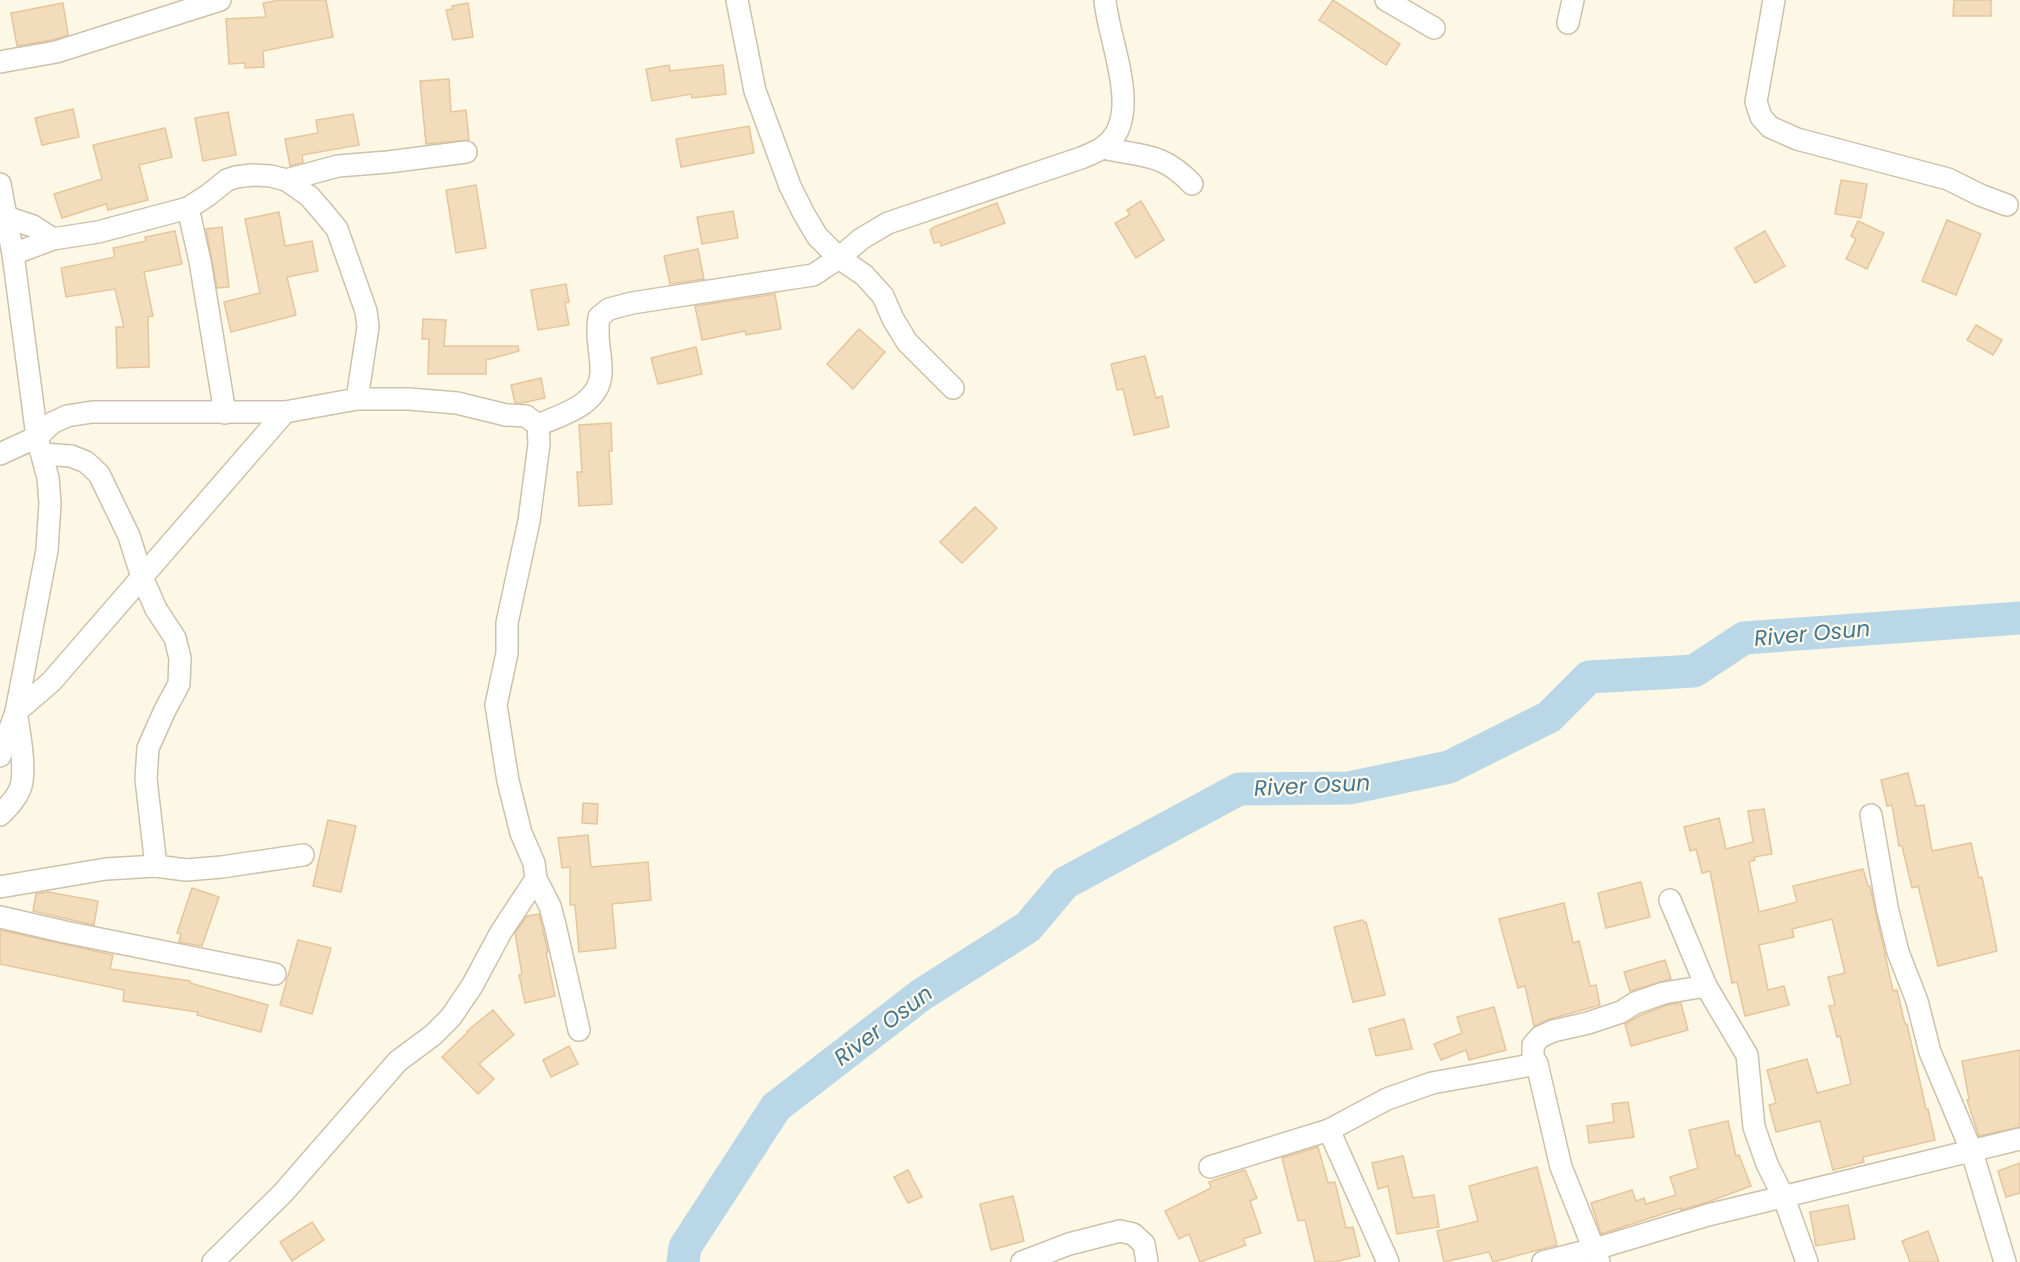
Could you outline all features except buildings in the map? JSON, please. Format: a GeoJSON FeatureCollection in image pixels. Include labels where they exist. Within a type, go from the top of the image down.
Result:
{"type":"FeatureCollection","features":[{"type":"Feature","properties":{"kind":"street"},"geometry":{"type":"LineString","coordinates":[[0,62],[56,52],[220,0]]}},
{"type":"Feature","properties":{"kind":"street"},"geometry":{"type":"LineString","coordinates":[[737,0],[755,90],[790,186],[804,214],[817,236],[840,258],[864,275],[883,296],[893,320],[907,342],[953,387]]}},
{"type":"Feature","properties":{"kind":"street"},"geometry":{"type":"LineString","coordinates":[[538,424],[579,407],[596,390],[601,375],[596,333],[599,317],[609,309],[632,303],[813,275],[840,258],[861,239],[888,223],[1081,158],[1103,148],[1113,138],[1121,124],[1124,102],[1105,0]]}},
{"type":"Feature","properties":{"kind":"street"},"geometry":{"type":"LineString","coordinates":[[1386,0],[1434,28]]}},
{"type":"Feature","properties":{"kind":"street"},"geometry":{"type":"LineString","coordinates":[[1568,23],[1573,0]]}},
{"type":"Feature","properties":{"kind":"street"},"geometry":{"type":"LineString","coordinates":[[1774,0],[1756,102],[1761,117],[1770,127],[1797,139],[1948,179],[2007,205]]}},
{"type":"Feature","properties":{"kind":"street"},"geometry":{"type":"LineString","coordinates":[[1103,148],[1148,155],[1164,161],[1192,184]]}},
{"type":"Feature","properties":{"kind":"street"},"geometry":{"type":"LineString","coordinates":[[13,254],[52,238],[98,232],[188,208],[227,180],[236,177],[252,175],[286,180],[338,166],[466,152]]}},
{"type":"Feature","properties":{"kind":"street"},"geometry":{"type":"LineString","coordinates":[[286,180],[309,196],[337,229],[366,310],[368,327],[357,399]]}},
{"type":"Feature","properties":{"kind":"street"},"geometry":{"type":"LineString","coordinates":[[0,184],[13,254],[50,503],[47,550],[16,712],[0,756]]}},
{"type":"Feature","properties":{"kind":"street"},"geometry":{"type":"LineString","coordinates":[[188,208],[200,261],[225,413]]}},
{"type":"Feature","properties":{"kind":"street"},"geometry":{"type":"LineString","coordinates":[[6,217],[33,226],[52,238]]}},
{"type":"Feature","properties":{"kind":"street"},"geometry":{"type":"LineString","coordinates":[[40,446],[52,423],[67,416],[92,412],[285,412],[357,399],[410,399],[458,403],[506,415],[526,416],[538,424]]}},
{"type":"Feature","properties":{"kind":"street"},"geometry":{"type":"LineString","coordinates":[[16,712],[51,682],[285,412]]}},
{"type":"Feature","properties":{"kind":"street"},"geometry":{"type":"LineString","coordinates":[[538,424],[540,444],[530,510],[507,623],[507,653],[496,705],[508,781],[521,833],[534,863],[536,879],[550,906],[579,1030]]}},
{"type":"Feature","properties":{"kind":"street"},"geometry":{"type":"LineString","coordinates":[[0,454],[40,446],[86,462],[99,474],[129,536],[142,577],[156,609],[175,638],[180,658],[179,684],[148,748],[146,779],[156,866]]}},
{"type":"Feature","properties":{"kind":"street"},"geometry":{"type":"LineString","coordinates":[[0,815],[13,802],[21,787],[22,763],[16,712]]}},
{"type":"Feature","properties":{"kind":"street"},"geometry":{"type":"LineString","coordinates":[[1871,815],[1887,907],[1898,952],[1917,1001],[1930,1052],[1972,1152],[2005,1262]]}},
{"type":"Feature","properties":{"kind":"street"},"geometry":{"type":"LineString","coordinates":[[0,886],[106,869],[156,866],[186,870],[303,855]]}},
{"type":"Feature","properties":{"kind":"street"},"geometry":{"type":"LineString","coordinates":[[213,1262],[283,1193],[398,1061],[433,1035],[451,1017],[472,986],[501,932],[536,879]]}},
{"type":"Feature","properties":{"kind":"street"},"geometry":{"type":"LineString","coordinates":[[1670,900],[1706,986],[1747,1055],[1754,1127],[1767,1164],[1784,1198],[1807,1262]]}},
{"type":"Feature","properties":{"kind":"street"},"geometry":{"type":"LineString","coordinates":[[0,917],[275,974]]}},
{"type":"Feature","properties":{"kind":"street"},"geometry":{"type":"LineString","coordinates":[[1597,1256],[1561,1167],[1537,1064],[1533,1057],[1533,1045],[1540,1037],[1553,1031],[1588,1023],[1664,993],[1706,986]]}},
{"type":"Feature","properties":{"kind":"street"},"geometry":{"type":"LineString","coordinates":[[1210,1167],[1329,1130],[1387,1099],[1432,1083],[1537,1064]]}},
{"type":"Feature","properties":{"kind":"street"},"geometry":{"type":"LineString","coordinates":[[1329,1130],[1388,1262]]}},
{"type":"Feature","properties":{"kind":"street"},"geometry":{"type":"LineString","coordinates":[[1543,1262],[1597,1256],[1708,1215],[2020,1139]]}},
{"type":"Feature","properties":{"kind":"street"},"geometry":{"type":"LineString","coordinates":[[1022,1262],[1069,1244],[1120,1231],[1133,1234],[1144,1244],[1147,1262]]}},
{"type":"Feature","properties":{"kind":"waterway","name":"River Osun"},"geometry":{"type":"LineString","coordinates":[[683,1262],[685,1247],[776,1107],[921,995],[1028,927],[1065,883],[1239,789],[1349,788],[1449,767],[1549,717],[1589,677],[1694,671],[1744,638],[2020,618]]}}]}
